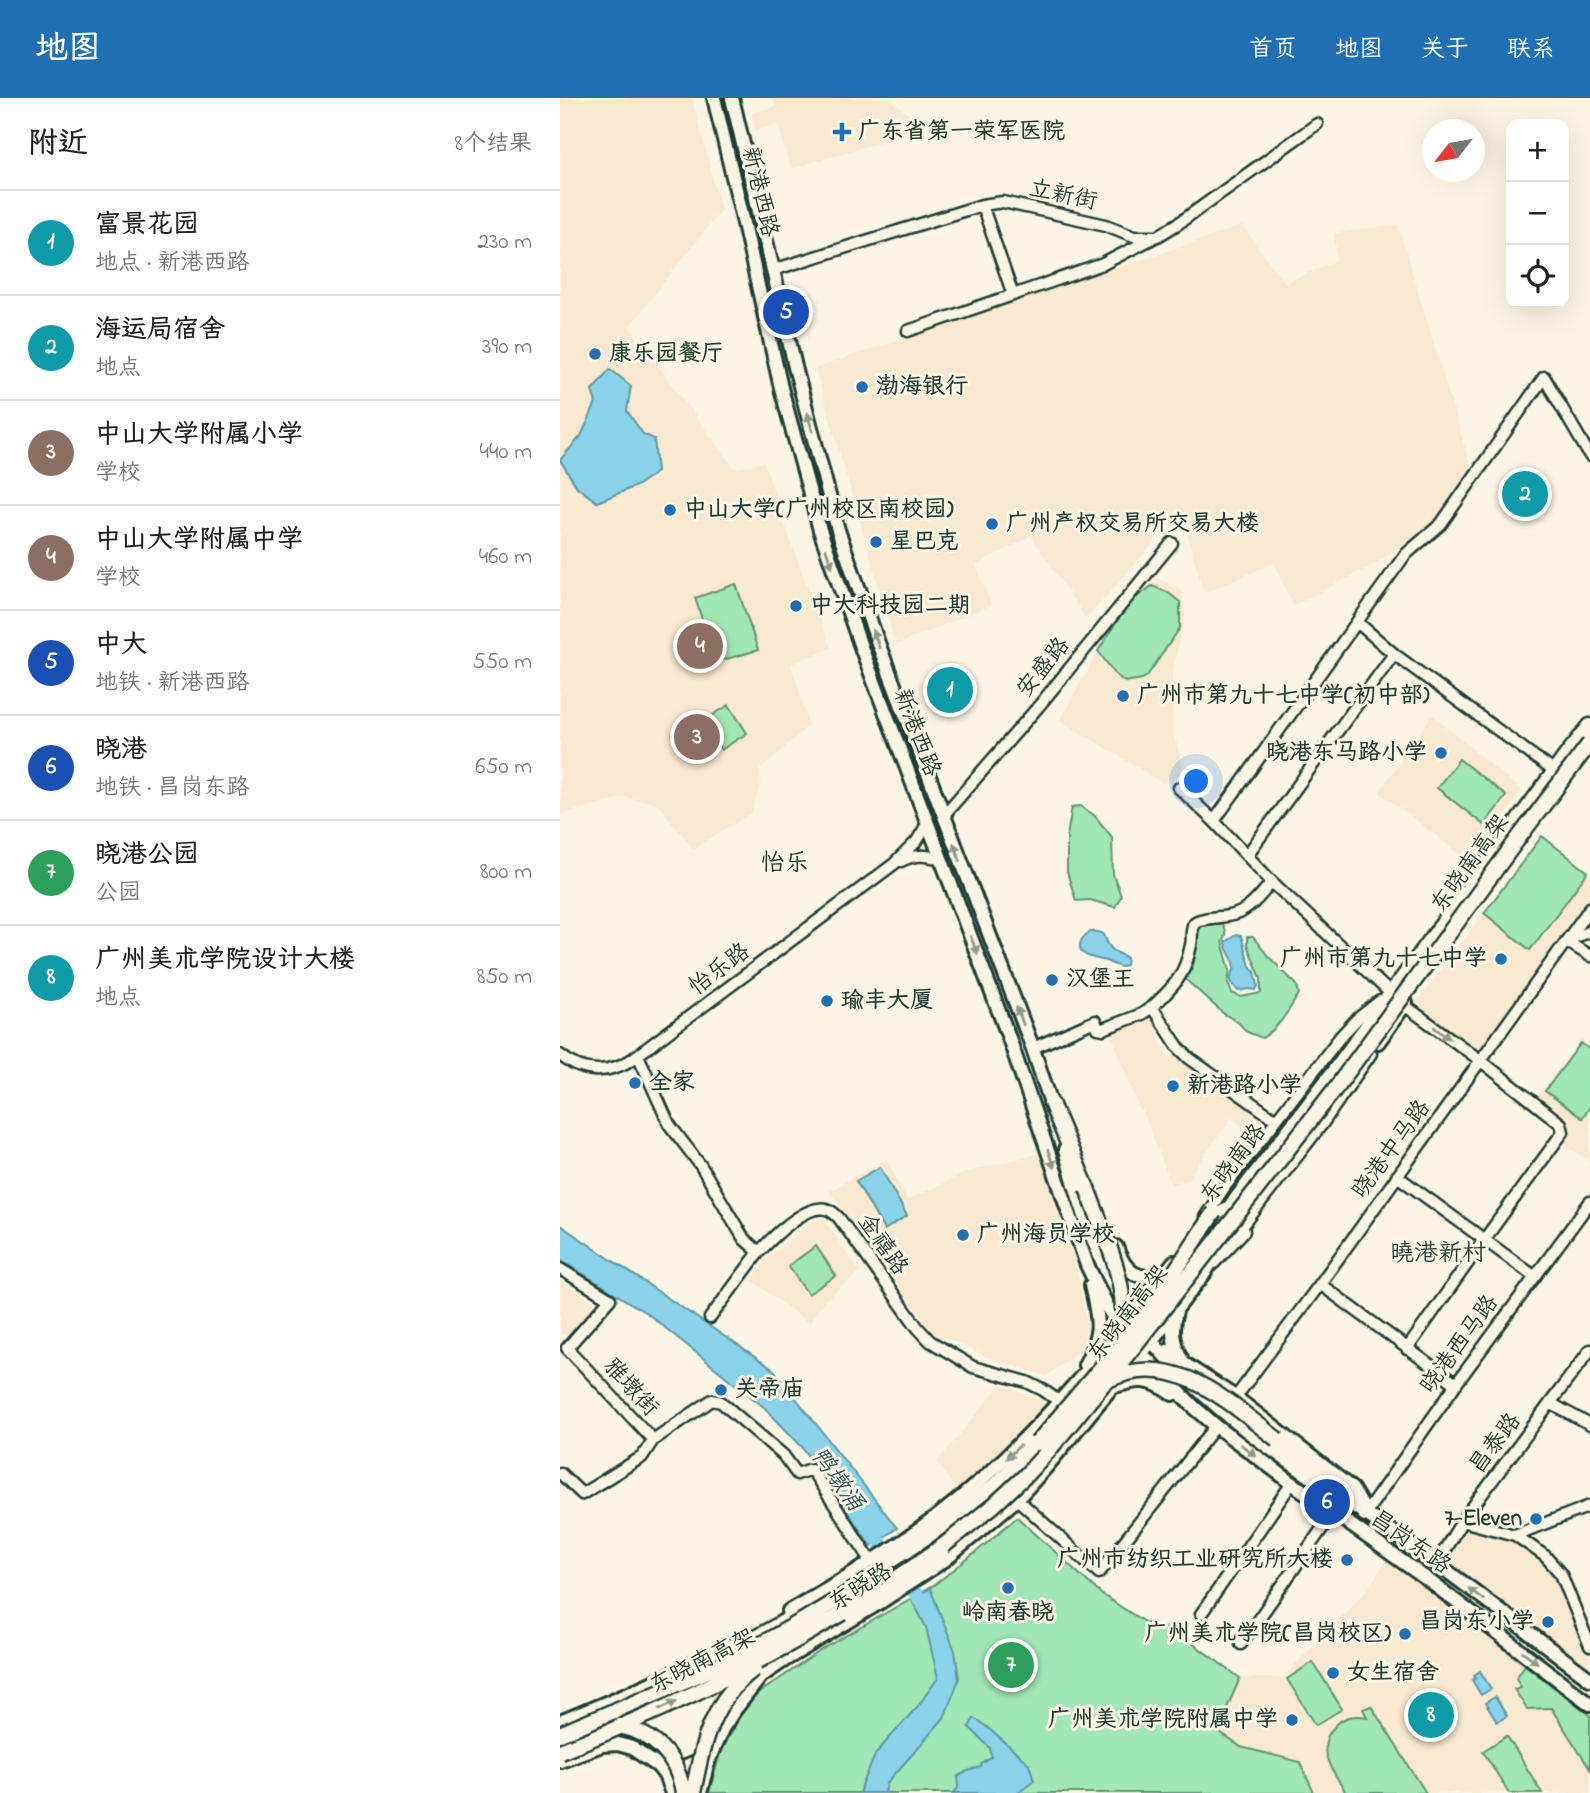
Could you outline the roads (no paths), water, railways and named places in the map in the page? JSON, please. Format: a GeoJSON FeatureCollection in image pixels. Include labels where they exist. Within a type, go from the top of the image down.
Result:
{"type":"FeatureCollection","features":[{"type":"Feature","properties":{"kind":"highway","name":"东晓南高架"},"geometry":{"type":"LineString","coordinates":[[560,1751],[695,1692],[892,1588],[921,1569],[943,1546],[1014,1487],[1101,1395],[1140,1326],[1330,1077],[1590,726]]}},
{"type":"Feature","properties":{"kind":"highway","name":"东晓南高架"},"geometry":{"type":"LineString","coordinates":[[560,1735],[724,1664],[807,1618],[929,1541],[975,1505],[1007,1475],[1140,1326],[1338,1085],[1590,743]]}},
{"type":"Feature","properties":{"kind":"highway"},"geometry":{"type":"LineString","coordinates":[[1140,1326],[1214,1212],[1357,1026],[1384,996]]}},
{"type":"Feature","properties":{"kind":"highway"},"geometry":{"type":"LineString","coordinates":[[1140,1326],[1234,1234],[1327,1114],[1380,1040]]}},
{"type":"Feature","properties":{"kind":"highway"},"geometry":{"type":"LineString","coordinates":[[1051,1103],[1087,1188],[1116,1270],[1124,1302],[1124,1325],[1118,1352],[1101,1395]]}},
{"type":"Feature","properties":{"kind":"highway"},"geometry":{"type":"LineString","coordinates":[[1037,1443],[1074,1405],[1095,1388],[1121,1375],[1152,1371],[1176,1374],[1203,1385],[1278,1440],[1356,1501],[1365,1514]]}},
{"type":"Feature","properties":{"kind":"highway"},"geometry":{"type":"LineString","coordinates":[[720,1649],[735,1649],[813,1606],[933,1533],[1007,1475]]}},
{"type":"Feature","properties":{"kind":"highway"},"geometry":{"type":"LineString","coordinates":[[693,1793],[707,1733],[715,1713],[728,1694],[751,1672],[826,1623]]}},
{"type":"Feature","properties":{"kind":"highway"},"geometry":{"type":"LineString","coordinates":[[560,1735],[607,1724],[642,1733],[669,1755],[684,1793]]}},
{"type":"Feature","properties":{"kind":"main road","name":"新港西路"},"geometry":{"type":"LineString","coordinates":[[714,98],[781,388],[820,530],[861,647],[1016,1057],[1087,1265],[1104,1300],[1140,1326]]}},
{"type":"Feature","properties":{"kind":"main road","name":"新港西路"},"geometry":{"type":"LineString","coordinates":[[732,98],[795,368],[838,530],[878,643],[1032,1048],[1085,1216],[1117,1292],[1140,1326],[1143,1355]]}},
{"type":"Feature","properties":{"kind":"main road","name":"东晓南路"},"geometry":{"type":"LineString","coordinates":[[1140,1326],[1194,1258],[1222,1212],[1352,1043],[1590,719]]}},
{"type":"Feature","properties":{"kind":"main road","name":"东晓南路"},"geometry":{"type":"LineString","coordinates":[[1140,1326],[1177,1307],[1204,1274],[1253,1200],[1341,1083],[1380,1040],[1511,853],[1590,751]]}},
{"type":"Feature","properties":{"kind":"main road"},"geometry":{"type":"LineString","coordinates":[[1051,1103],[1077,1146],[1120,1259],[1133,1274],[1154,1277],[1166,1273]]}},
{"type":"Feature","properties":{"kind":"main road"},"geometry":{"type":"LineString","coordinates":[[1191,1238],[1222,1212]]}},
{"type":"Feature","properties":{"kind":"main road","name":"东晓南路"},"geometry":{"type":"LineString","coordinates":[[1140,1326],[1166,1273],[1191,1238]]}},
{"type":"Feature","properties":{"kind":"main road"},"geometry":{"type":"LineString","coordinates":[[1073,1387],[1093,1349],[1099,1320],[1087,1265]]}},
{"type":"Feature","properties":{"kind":"main road"},"geometry":{"type":"LineString","coordinates":[[1104,1300],[1117,1292]]}},
{"type":"Feature","properties":{"kind":"main road"},"geometry":{"type":"LineString","coordinates":[[1177,1307],[1172,1330],[1180,1356],[1224,1413]]}},
{"type":"Feature","properties":{"kind":"main road","name":"东晓路"},"geometry":{"type":"LineString","coordinates":[[921,1569],[946,1559],[1017,1499],[1046,1467],[1101,1395],[1143,1355],[1140,1326]]}},
{"type":"Feature","properties":{"kind":"main road","name":"东晓路"},"geometry":{"type":"LineString","coordinates":[[560,1722],[635,1692],[704,1659],[875,1561],[909,1538],[995,1469],[1073,1387],[1140,1326]]}},
{"type":"Feature","properties":{"kind":"main road"},"geometry":{"type":"LineString","coordinates":[[1140,1326],[1186,1365],[1236,1397],[1352,1489],[1365,1514]]}},
{"type":"Feature","properties":{"kind":"main road","name":"昌岗东路"},"geometry":{"type":"LineString","coordinates":[[1140,1326],[1199,1392],[1224,1413],[1436,1564],[1590,1679]]}},
{"type":"Feature","properties":{"kind":"main road","name":"昌岗东路"},"geometry":{"type":"LineString","coordinates":[[1143,1355],[1194,1408],[1216,1426],[1333,1514],[1428,1580],[1590,1704]]}},
{"type":"Feature","properties":{"kind":"main road"},"geometry":{"type":"LineString","coordinates":[[1101,1395],[1138,1380],[1158,1384],[1194,1408]]}},
{"type":"Feature","properties":{"kind":"main road","name":"东晓路"},"geometry":{"type":"LineString","coordinates":[[700,1793],[710,1754],[722,1729],[753,1684],[771,1668],[892,1588]]}},
{"type":"Feature","properties":{"kind":"main road"},"geometry":{"type":"LineString","coordinates":[[704,1659],[716,1665],[729,1685],[731,1698],[722,1729]]}},
{"type":"Feature","properties":{"kind":"main road"},"geometry":{"type":"LineString","coordinates":[[632,1748],[624,1732],[621,1712],[635,1692]]}},
{"type":"Feature","properties":{"kind":"main road"},"geometry":{"type":"LineString","coordinates":[[560,1760],[602,1745],[618,1744],[632,1748],[658,1766],[672,1793]]}},
{"type":"Feature","properties":{"kind":"main road"},"geometry":{"type":"LineString","coordinates":[[658,1766],[673,1769],[685,1767],[710,1754]]}},
{"type":"Feature","properties":{"kind":"street"},"geometry":{"type":"LineString","coordinates":[[908,331],[1103,264],[1180,223],[1317,124]]}},
{"type":"Feature","properties":{"kind":"street","name":"立新街"},"geometry":{"type":"LineString","coordinates":[[774,270],[982,205],[1003,202],[1106,225],[1133,236],[1158,236]]}},
{"type":"Feature","properties":{"kind":"street"},"geometry":{"type":"LineString","coordinates":[[982,205],[1013,295]]}},
{"type":"Feature","properties":{"kind":"street"},"geometry":{"type":"LineString","coordinates":[[1214,821],[1405,555],[1441,524],[1544,377],[1590,456]]}},
{"type":"Feature","properties":{"kind":"street","name":"安盛路"},"geometry":{"type":"LineString","coordinates":[[943,816],[1038,707],[1172,543]]}},
{"type":"Feature","properties":{"kind":"street"},"geometry":{"type":"LineString","coordinates":[[1357,622],[1394,654],[1551,769]]}},
{"type":"Feature","properties":{"kind":"street"},"geometry":{"type":"LineString","coordinates":[[1247,855],[1394,654]]}},
{"type":"Feature","properties":{"kind":"street"},"geometry":{"type":"LineString","coordinates":[[1179,788],[1384,996]]}},
{"type":"Feature","properties":{"kind":"street"},"geometry":{"type":"LineString","coordinates":[[894,864],[917,841],[927,824]]}},
{"type":"Feature","properties":{"kind":"street"},"geometry":{"type":"LineString","coordinates":[[894,864],[914,856],[924,855],[940,859]]}},
{"type":"Feature","properties":{"kind":"street","name":"怡乐路"},"geometry":{"type":"LineString","coordinates":[[560,1055],[583,1069],[602,1071],[623,1065],[894,864]]}},
{"type":"Feature","properties":{"kind":"street"},"geometry":{"type":"LineString","coordinates":[[1032,1048],[1095,1021],[1098,1028],[1103,1029],[1142,1014],[1164,996],[1182,975],[1188,961],[1192,927],[1195,923],[1199,920],[1238,914],[1272,882]]}},
{"type":"Feature","properties":{"kind":"street","name":"晓港中马路"},"geometry":{"type":"LineString","coordinates":[[1224,1413],[1590,908]]}},
{"type":"Feature","properties":{"kind":"street"},"geometry":{"type":"LineString","coordinates":[[1566,941],[1590,931]]}},
{"type":"Feature","properties":{"kind":"street"},"geometry":{"type":"LineString","coordinates":[[1566,941],[1590,956]]}},
{"type":"Feature","properties":{"kind":"street","name":"东晓南路"},"geometry":{"type":"LineString","coordinates":[[1191,1238],[1224,1188],[1340,1037],[1384,996]]}},
{"type":"Feature","properties":{"kind":"street"},"geometry":{"type":"LineString","coordinates":[[1404,1005],[1561,1124],[1563,1132],[1408,1349]]}},
{"type":"Feature","properties":{"kind":"street"},"geometry":{"type":"LineString","coordinates":[[1152,1007],[1179,1048],[1189,1058],[1276,1120]]}},
{"type":"Feature","properties":{"kind":"street","name":"东晓南路"},"geometry":{"type":"LineString","coordinates":[[1204,1274],[1238,1238],[1350,1092],[1380,1040]]}},
{"type":"Feature","properties":{"kind":"street"},"geometry":{"type":"LineString","coordinates":[[638,1055],[669,1124],[701,1166],[744,1239],[758,1252],[710,1318]]}},
{"type":"Feature","properties":{"kind":"street"},"geometry":{"type":"LineString","coordinates":[[1397,1176],[1534,1276]]}},
{"type":"Feature","properties":{"kind":"street","name":"晓港西马路"},"geometry":{"type":"LineString","coordinates":[[1365,1514],[1456,1384],[1590,1202]]}},
{"type":"Feature","properties":{"kind":"street","name":"金禧路"},"geometry":{"type":"LineString","coordinates":[[758,1252],[803,1215],[814,1210],[828,1210],[839,1217],[930,1341],[973,1367],[1027,1382],[1060,1402]]}},
{"type":"Feature","properties":{"kind":"street"},"geometry":{"type":"LineString","coordinates":[[1214,1225],[1218,1231],[1228,1235]]}},
{"type":"Feature","properties":{"kind":"street"},"geometry":{"type":"LineString","coordinates":[[560,1269],[610,1299],[563,1347]]}},
{"type":"Feature","properties":{"kind":"street"},"geometry":{"type":"LineString","coordinates":[[1320,1284],[1456,1384]]}},
{"type":"Feature","properties":{"kind":"street","name":"雅墩街"},"geometry":{"type":"LineString","coordinates":[[563,1347],[653,1440],[712,1400],[720,1402],[783,1455],[797,1474],[811,1469],[875,1561]]}},
{"type":"Feature","properties":{"kind":"street","name":"昌泰路"},"geometry":{"type":"LineString","coordinates":[[1436,1564],[1462,1521],[1590,1350]]}},
{"type":"Feature","properties":{"kind":"street"},"geometry":{"type":"LineString","coordinates":[[1073,1387],[1101,1395]]}},
{"type":"Feature","properties":{"kind":"street"},"geometry":{"type":"LineString","coordinates":[[1550,1403],[1589,1423]]}},
{"type":"Feature","properties":{"kind":"street"},"geometry":{"type":"LineString","coordinates":[[1017,1499],[1100,1573],[1216,1426]]}},
{"type":"Feature","properties":{"kind":"street"},"geometry":{"type":"LineString","coordinates":[[560,1473],[582,1494],[642,1457],[653,1440]]}},
{"type":"Feature","properties":{"kind":"street"},"geometry":{"type":"LineString","coordinates":[[1201,1614],[1292,1483]]}},
{"type":"Feature","properties":{"kind":"street"},"geometry":{"type":"LineString","coordinates":[[1514,1535],[1590,1506]]}},
{"type":"Feature","properties":{"kind":"street"},"geometry":{"type":"LineString","coordinates":[[1241,1644],[1333,1514]]}},
{"type":"Feature","properties":{"kind":"street"},"geometry":{"type":"LineString","coordinates":[[1462,1521],[1514,1535],[1545,1556],[1561,1574],[1590,1646]]}},
{"type":"Feature","properties":{"kind":"water"},"geometry":{"type":"Polygon","coordinates":[[[610,369],[631,386],[627,411],[643,434],[654,439],[657,472],[636,486],[597,502],[577,487],[560,460],[581,436],[596,403],[592,390],[610,369]]]}},
{"type":"Feature","properties":{"kind":"water"},"geometry":{"type":"Polygon","coordinates":[[[1090,932],[1103,934],[1113,950],[1127,958],[1126,965],[1118,966],[1083,953],[1081,941],[1090,932]]]}},
{"type":"Feature","properties":{"kind":"water"},"geometry":{"type":"Polygon","coordinates":[[[1236,935],[1241,936],[1250,966],[1255,972],[1258,986],[1256,990],[1238,991],[1230,978],[1235,967],[1225,942],[1236,935]]]}},
{"type":"Feature","properties":{"kind":"water"},"geometry":{"type":"Polygon","coordinates":[[[880,1167],[907,1216],[884,1230],[856,1181],[880,1167]]]}},
{"type":"Feature","properties":{"kind":"water"},"geometry":{"type":"Polygon","coordinates":[[[560,1225],[774,1370],[897,1528],[871,1546],[803,1448],[765,1408],[648,1314],[560,1260],[560,1225]]]}},
{"type":"Feature","properties":{"kind":"water"},"geometry":{"type":"Polygon","coordinates":[[[930,1588],[955,1651],[959,1679],[944,1718],[887,1783],[885,1793],[859,1793],[876,1753],[917,1707],[938,1678],[926,1627],[912,1600],[930,1588]]]}},
{"type":"Feature","properties":{"kind":"water"},"geometry":{"type":"Polygon","coordinates":[[[1480,1671],[1491,1689],[1481,1695],[1472,1680],[1480,1671]]]}},
{"type":"Feature","properties":{"kind":"water"},"geometry":{"type":"Polygon","coordinates":[[[1495,1697],[1507,1716],[1497,1722],[1485,1703],[1495,1697]]]}},
{"type":"Feature","properties":{"kind":"water"},"geometry":{"type":"Polygon","coordinates":[[[974,1718],[1029,1764],[1034,1780],[1017,1793],[954,1793],[959,1786],[958,1777],[981,1767],[992,1757],[990,1748],[969,1727],[974,1718]]]}},
{"type":"Feature","properties":{"kind":"waterway","name":"鸭墩涌"},"geometry":{"type":"LineString","coordinates":[[868,1525],[928,1611]]}},
{"type":"Feature","properties":{"kind":"place","name":"广东省第一荣军医院"},"geometry":{"type":"Point","coordinates":[842,132]}},
{"type":"Feature","properties":{"kind":"place","name":"中大"},"geometry":{"type":"Point","coordinates":[786,312]}},
{"type":"Feature","properties":{"kind":"place","name":"康乐园餐厅"},"geometry":{"type":"Point","coordinates":[595,354]}},
{"type":"Feature","properties":{"kind":"place","name":"渤海银行"},"geometry":{"type":"Point","coordinates":[862,387]}},
{"type":"Feature","properties":{"kind":"place","name":"海运局宿舍"},"geometry":{"type":"Point","coordinates":[1525,494]}},
{"type":"Feature","properties":{"kind":"place","name":"中山大学(广州校区南校园)"},"geometry":{"type":"Point","coordinates":[670,510]}},
{"type":"Feature","properties":{"kind":"place","name":"广州产权交易所交易大楼"},"geometry":{"type":"Point","coordinates":[992,524]}},
{"type":"Feature","properties":{"kind":"place","name":"星巴克"},"geometry":{"type":"Point","coordinates":[876,542]}},
{"type":"Feature","properties":{"kind":"place","name":"中大科技园二期"},"geometry":{"type":"Point","coordinates":[796,606]}},
{"type":"Feature","properties":{"kind":"place","name":"中山大学附属中学"},"geometry":{"type":"Point","coordinates":[700,646]}},
{"type":"Feature","properties":{"kind":"place","name":"富景花园"},"geometry":{"type":"Point","coordinates":[950,690]}},
{"type":"Feature","properties":{"kind":"place","name":"广州市第九十七中学(初中部)"},"geometry":{"type":"Point","coordinates":[1123,696]}},
{"type":"Feature","properties":{"kind":"place","name":"中山大学附属小学"},"geometry":{"type":"Point","coordinates":[697,737]}},
{"type":"Feature","properties":{"kind":"place","name":"晓港东马路小学"},"geometry":{"type":"Point","coordinates":[1441,753]}},
{"type":"Feature","properties":{"kind":"place","name":"广州市第九十七中学"},"geometry":{"type":"Point","coordinates":[1501,959]}},
{"type":"Feature","properties":{"kind":"place","name":"汉堡王"},"geometry":{"type":"Point","coordinates":[1052,980]}},
{"type":"Feature","properties":{"kind":"place","name":"瑜丰大厦"},"geometry":{"type":"Point","coordinates":[827,1001]}},
{"type":"Feature","properties":{"kind":"place","name":"全家"},"geometry":{"type":"Point","coordinates":[635,1083]}},
{"type":"Feature","properties":{"kind":"place","name":"新港路小学"},"geometry":{"type":"Point","coordinates":[1173,1086]}},
{"type":"Feature","properties":{"kind":"place","name":"广州海员学校"},"geometry":{"type":"Point","coordinates":[963,1235]}},
{"type":"Feature","properties":{"kind":"place","name":"关帝庙"},"geometry":{"type":"Point","coordinates":[721,1390]}},
{"type":"Feature","properties":{"kind":"place","name":"晓港"},"geometry":{"type":"Point","coordinates":[1327,1502]}},
{"type":"Feature","properties":{"kind":"place","name":"7-Eleven"},"geometry":{"type":"Point","coordinates":[1536,1519]}},
{"type":"Feature","properties":{"kind":"place","name":"广州市纺织工业研究所大楼"},"geometry":{"type":"Point","coordinates":[1347,1560]}},
{"type":"Feature","properties":{"kind":"place","name":"岭南春晓"},"geometry":{"type":"Point","coordinates":[1008,1588]}},
{"type":"Feature","properties":{"kind":"place","name":"昌岗东小学"},"geometry":{"type":"Point","coordinates":[1548,1622]}},
{"type":"Feature","properties":{"kind":"place","name":"广州美术学院(昌岗校区)"},"geometry":{"type":"Point","coordinates":[1405,1634]}},
{"type":"Feature","properties":{"kind":"place","name":"晓港公园"},"geometry":{"type":"Point","coordinates":[1011,1665]}},
{"type":"Feature","properties":{"kind":"place","name":"女生宿舍"},"geometry":{"type":"Point","coordinates":[1333,1673]}},
{"type":"Feature","properties":{"kind":"place","name":"广州美术学院设计大楼"},"geometry":{"type":"Point","coordinates":[1431,1715]}},
{"type":"Feature","properties":{"kind":"place","name":"广州美术学院附属中学"},"geometry":{"type":"Point","coordinates":[1292,1720]}},
{"type":"Feature","properties":{"kind":"district","name":"怡乐"},"geometry":{"type":"Point","coordinates":[785,864]}},
{"type":"Feature","properties":{"kind":"district","name":"曉港新村"},"geometry":{"type":"Point","coordinates":[1438,1254]}}]}
